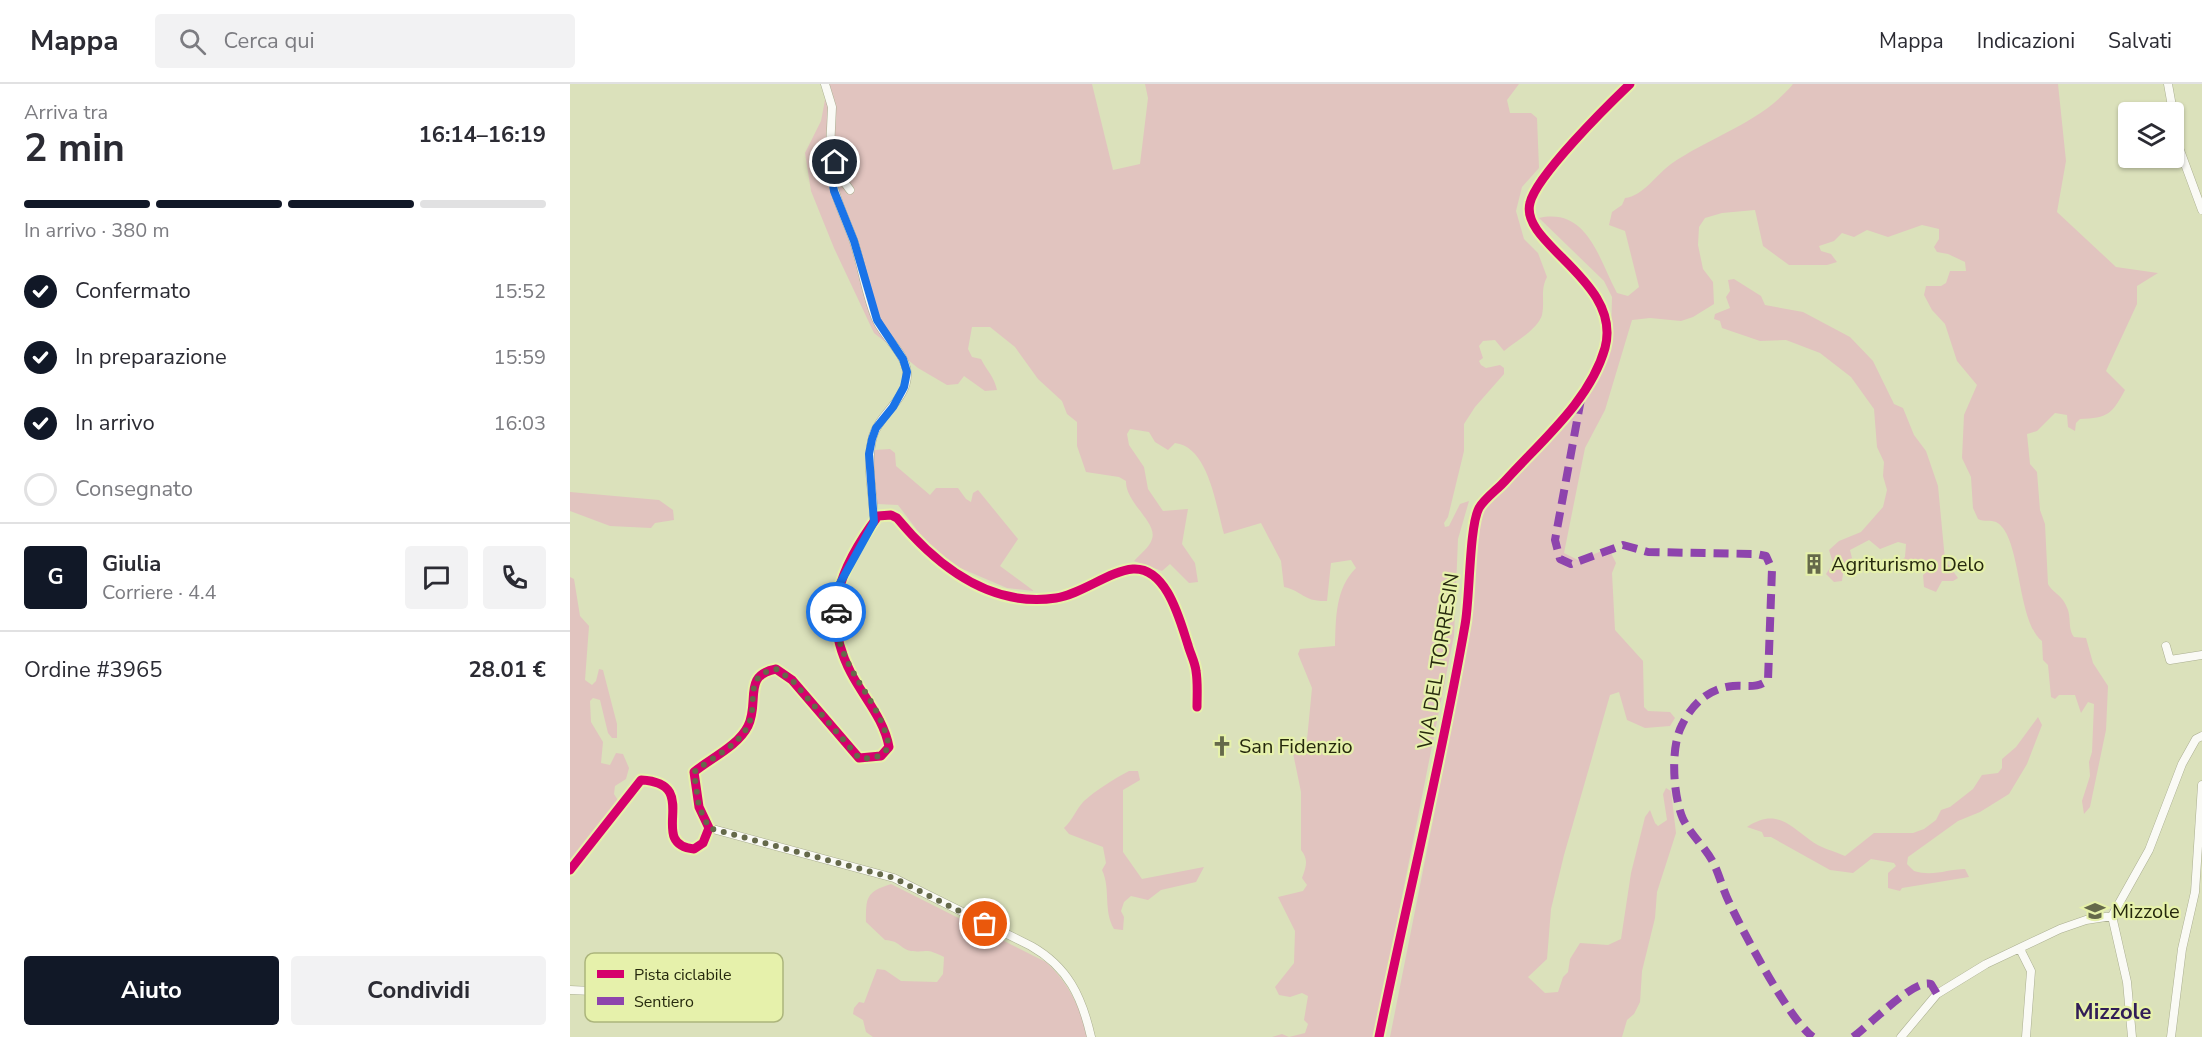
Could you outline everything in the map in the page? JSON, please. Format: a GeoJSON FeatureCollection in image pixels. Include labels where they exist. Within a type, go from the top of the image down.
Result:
{"type":"FeatureCollection","features":[{"type":"Feature","properties":{"kind":"street"},"geometry":{"type":"LineString","coordinates":[[825,84],[832,107],[830,150],[839,175],[850,190]]}},
{"type":"Feature","properties":{"kind":"street","name":"VIA DEL TORRESIN"},"geometry":{"type":"LineString","coordinates":[[1379,1037],[1446,734],[1466,620],[1474,530],[1479,508],[1590,385],[1605,347],[1606,330],[1598,300],[1586,279],[1533,225],[1528,206],[1534,190],[1588,126],[1630,84]]}},
{"type":"Feature","properties":{"kind":"street"},"geometry":{"type":"LineString","coordinates":[[2168,84],[2171,102]]}},
{"type":"Feature","properties":{"kind":"street"},"geometry":{"type":"LineString","coordinates":[[2184,160],[2202,210]]}},
{"type":"Feature","properties":{"kind":"street"},"geometry":{"type":"LineString","coordinates":[[839,175],[832,178],[834,191],[854,241],[877,320],[903,359],[907,372],[904,387],[893,407],[876,428],[869,454],[874,522]]}},
{"type":"Feature","properties":{"kind":"street"},"geometry":{"type":"LineString","coordinates":[[570,870],[641,780],[663,784],[671,791],[674,803],[671,833],[683,848],[694,849],[703,843],[709,828],[699,807],[694,772],[730,746],[747,727],[752,714],[755,680],[764,671],[776,669],[792,680],[859,758],[869,759],[881,756],[889,747],[886,731],[851,673],[835,629],[839,585],[878,516],[897,518],[944,567],[959,577],[1008,595],[1056,598],[1134,569],[1148,573],[1162,584],[1182,622],[1196,669],[1197,707]]}},
{"type":"Feature","properties":{"kind":"street"},"geometry":{"type":"LineString","coordinates":[[2166,646],[2170,660],[2202,656]]}},
{"type":"Feature","properties":{"kind":"street"},"geometry":{"type":"LineString","coordinates":[[2132,1037],[2127,982],[2112,916],[2149,850],[2182,764],[2196,739],[2202,736]]}},
{"type":"Feature","properties":{"kind":"street"},"geometry":{"type":"LineString","coordinates":[[2171,1037],[2182,949],[2198,892],[2202,785]]}},
{"type":"Feature","properties":{"kind":"street"},"geometry":{"type":"LineString","coordinates":[[709,828],[894,878],[1031,946],[1053,960],[1072,982],[1083,1008],[1091,1037]]}},
{"type":"Feature","properties":{"kind":"street"},"geometry":{"type":"LineString","coordinates":[[1902,1037],[1937,994],[1986,964],[2060,928],[2086,920],[2112,916]]}},
{"type":"Feature","properties":{"kind":"street"},"geometry":{"type":"LineString","coordinates":[[2020,949],[2031,971],[2026,1037]]}},
{"type":"Feature","properties":{"kind":"street"},"geometry":{"type":"LineString","coordinates":[[570,990],[585,991]]}},
{"type":"Feature","properties":{"kind":"shaded area"},"geometry":{"type":"Polygon","coordinates":[[[828,84],[1092,84],[1113,170],[1140,164],[1148,98],[1145,84],[1519,84],[1507,100],[1510,113],[1531,113],[1537,118],[1539,168],[1522,187],[1516,211],[1524,239],[1538,253],[1547,277],[1544,286],[1543,310],[1536,325],[1504,351],[1495,340],[1483,341],[1479,346],[1483,358],[1479,361],[1481,365],[1486,368],[1500,365],[1504,368],[1504,374],[1475,407],[1464,424],[1464,451],[1448,517],[1444,523],[1445,527],[1449,526],[1460,504],[1469,501],[1458,539],[1454,636],[1374,1037],[1289,1037],[1305,1033],[1308,1024],[1304,1020],[1308,996],[1302,993],[1290,997],[1279,995],[1275,987],[1294,963],[1295,931],[1278,897],[1303,891],[1307,885],[1302,878],[1306,864],[1301,850],[1301,792],[1293,753],[1306,750],[1312,688],[1298,654],[1300,649],[1335,646],[1340,595],[1349,576],[1356,568],[1351,560],[1331,563],[1327,601],[1313,600],[1284,587],[1281,561],[1261,523],[1224,534],[1214,494],[1196,455],[1187,447],[1175,443],[1168,450],[1155,442],[1149,432],[1130,429],[1127,434],[1129,445],[1144,467],[1148,489],[1163,511],[1188,509],[1182,544],[1195,563],[1198,582],[1189,583],[1170,564],[1162,571],[1134,561],[1149,545],[1153,533],[1130,497],[1126,481],[1119,477],[1086,472],[1077,446],[1077,422],[1067,414],[1062,401],[1038,379],[1015,347],[990,327],[972,327],[968,349],[972,357],[981,359],[997,390],[985,391],[964,376],[958,384],[947,385],[918,368],[874,333],[834,248],[811,191],[805,153],[821,121],[828,84]]]}},
{"type":"Feature","properties":{"kind":"shaded area"},"geometry":{"type":"Polygon","coordinates":[[[1793,84],[2058,84],[2066,161],[2057,212],[2116,267],[2158,273],[2137,286],[2137,304],[2106,371],[2125,390],[2116,405],[2103,416],[2080,419],[2076,423],[2075,431],[2068,427],[2067,415],[2055,413],[2037,431],[2027,434],[2030,464],[2037,472],[2040,510],[2045,524],[2048,584],[2066,604],[2074,637],[2086,638],[2093,663],[2108,686],[2106,730],[2090,807],[2084,814],[2082,801],[2090,776],[2094,704],[2088,702],[2081,713],[2075,695],[2059,695],[2055,699],[2051,697],[2048,665],[2043,660],[2042,641],[2034,631],[2028,616],[2010,543],[2004,530],[1996,522],[1978,519],[1973,508],[1971,477],[1962,458],[1964,415],[1977,385],[1957,361],[1945,324],[1932,310],[1924,295],[1926,286],[1941,286],[1946,283],[1950,271],[1966,271],[1965,262],[1948,254],[1937,252],[1934,247],[1939,239],[1939,229],[1922,225],[1888,237],[1867,230],[1854,237],[1842,233],[1834,241],[1819,246],[1821,251],[1831,254],[1837,262],[1827,265],[1789,265],[1763,246],[1755,210],[1722,213],[1705,218],[1699,227],[1698,245],[1703,269],[1713,282],[1714,304],[1693,317],[1681,321],[1650,318],[1632,320],[1605,410],[1585,448],[1564,553],[1578,560],[1602,551],[1610,551],[1616,563],[1612,573],[1615,630],[1643,661],[1644,707],[1648,711],[1670,712],[1675,718],[1670,726],[1645,728],[1627,720],[1619,692],[1610,695],[1564,855],[1551,909],[1547,959],[1528,977],[1545,993],[1558,992],[1563,977],[1568,972],[1570,959],[1580,943],[1608,945],[1621,939],[1631,873],[1645,817],[1650,810],[1658,826],[1667,820],[1663,794],[1666,788],[1671,791],[1676,833],[1657,892],[1655,918],[1642,971],[1640,1002],[1634,1014],[1627,1020],[1622,1037],[1390,1037],[1470,633],[1475,535],[1483,502],[1498,480],[1584,389],[1611,335],[1612,297],[1604,281],[1539,218],[1556,217],[1569,220],[1580,228],[1590,239],[1617,293],[1628,296],[1639,287],[1625,231],[1609,225],[1612,212],[1622,205],[1625,198],[1644,189],[1671,164],[1751,119],[1766,109],[1793,84]]]}},
{"type":"Feature","properties":{"kind":"shaded area"},"geometry":{"type":"Polygon","coordinates":[[[1734,279],[1761,296],[1765,305],[1803,312],[1850,337],[1873,361],[1894,404],[1903,408],[1914,435],[1926,451],[1938,486],[1945,560],[1958,578],[1953,581],[1942,581],[1936,592],[1924,587],[1923,575],[1929,570],[1927,564],[1918,564],[1913,572],[1899,568],[1898,564],[1905,557],[1906,544],[1898,542],[1880,549],[1869,540],[1850,550],[1852,558],[1844,566],[1842,581],[1834,582],[1826,574],[1833,563],[1829,550],[1839,541],[1861,532],[1883,507],[1887,490],[1883,476],[1884,462],[1877,447],[1874,409],[1851,377],[1820,353],[1786,340],[1760,341],[1722,328],[1720,321],[1714,319],[1715,314],[1730,308],[1726,297],[1730,291],[1728,280],[1734,279]]]}},
{"type":"Feature","properties":{"kind":"shaded area"},"geometry":{"type":"Polygon","coordinates":[[[890,449],[895,453],[896,466],[930,495],[936,488],[958,488],[971,502],[973,493],[978,490],[1018,539],[1000,566],[1034,591],[1007,588],[939,559],[898,505],[877,504],[871,473],[874,450],[890,449]]]}},
{"type":"Feature","properties":{"kind":"shaded area"},"geometry":{"type":"Polygon","coordinates":[[[570,492],[659,500],[673,510],[674,520],[655,523],[651,528],[610,526],[570,511],[570,492]]]}},
{"type":"Feature","properties":{"kind":"shaded area"},"geometry":{"type":"Polygon","coordinates":[[[570,577],[574,579],[580,616],[589,626],[585,680],[592,685],[596,681],[599,669],[603,670],[617,724],[617,738],[612,738],[608,733],[600,700],[593,698],[590,701],[591,722],[603,742],[601,763],[610,765],[616,753],[623,754],[629,768],[626,779],[615,786],[614,794],[619,802],[570,867],[570,577]]]}},
{"type":"Feature","properties":{"kind":"shaded area"},"geometry":{"type":"Polygon","coordinates":[[[2038,717],[2042,725],[2027,764],[2009,794],[1980,812],[1958,821],[1908,857],[1907,864],[1914,871],[1934,873],[1965,869],[1969,877],[1902,888],[1900,891],[1888,888],[1888,873],[1896,866],[1894,863],[1871,859],[1853,873],[1830,870],[1771,837],[1764,837],[1762,832],[1747,827],[1765,819],[1780,820],[1818,845],[1845,856],[1874,833],[1913,833],[1924,829],[1936,820],[1941,810],[1950,807],[1973,789],[1982,775],[1998,773],[2002,768],[2002,759],[2016,747],[2038,717]]]}},
{"type":"Feature","properties":{"kind":"shaded area"},"geometry":{"type":"Polygon","coordinates":[[[1129,771],[1138,771],[1140,780],[1123,790],[1123,852],[1142,879],[1204,867],[1196,882],[1161,890],[1148,900],[1131,896],[1124,902],[1121,911],[1124,917],[1123,930],[1114,929],[1109,914],[1105,877],[1102,870],[1106,863],[1103,847],[1069,834],[1064,828],[1084,801],[1129,771]]]}},
{"type":"Feature","properties":{"kind":"shaded area"},"geometry":{"type":"Polygon","coordinates":[[[891,884],[1046,962],[1073,996],[1089,1037],[873,1037],[866,1032],[863,1020],[853,1014],[854,1008],[859,1002],[864,1003],[877,969],[885,970],[901,981],[937,982],[943,974],[944,957],[930,951],[907,950],[894,942],[885,940],[866,922],[869,897],[877,890],[891,884]]]}},
{"type":"Feature","properties":{"kind":"shaded area"},"geometry":{"type":"Polygon","coordinates":[[[1282,1034],[1289,1037],[1272,1037],[1282,1034]]]}},
{"type":"Feature","properties":{"kind":"marked path"},"geometry":{"type":"LineString","coordinates":[[1581,399],[1555,540],[1560,559],[1571,564],[1623,545],[1648,552],[1757,554],[1766,556],[1772,569],[1768,680],[1756,686],[1724,687],[1702,698],[1696,704],[1686,717],[1678,734],[1674,758],[1675,785],[1683,819],[1714,864],[1727,897],[1756,954],[1792,1013],[1813,1037]]}},
{"type":"Feature","properties":{"kind":"marked path"},"geometry":{"type":"LineString","coordinates":[[1853,1037],[1914,988],[1923,984],[1931,984],[1937,994]]}},
{"type":"Feature","properties":{"kind":"cycle path"},"geometry":{"type":"LineString","coordinates":[[1379,1037],[1456,677],[1467,613],[1471,547],[1476,517],[1485,501],[1549,435],[1576,403],[1588,386],[1605,348],[1606,324],[1599,303],[1586,283],[1540,234],[1531,218],[1530,203],[1535,191],[1558,159],[1630,84]]}},
{"type":"Feature","properties":{"kind":"cycle path"},"geometry":{"type":"LineString","coordinates":[[570,870],[641,780],[659,784],[669,791],[673,802],[674,837],[680,845],[694,849],[703,843],[709,828],[699,807],[694,772],[731,746],[744,733],[753,708],[755,683],[766,672],[776,669],[792,680],[859,758],[881,756],[889,747],[883,727],[851,673],[842,651],[837,631],[836,611],[839,592],[853,554],[878,516],[891,515],[897,518],[929,552],[947,567],[987,589],[1009,596],[1032,599],[1056,598],[1076,592],[1114,574],[1133,569],[1145,571],[1163,586],[1181,623],[1194,661],[1197,707]]}},
{"type":"Feature","properties":{"kind":"way so far"},"geometry":{"type":"LineString","coordinates":[[836,612],[835,629],[842,651],[851,673],[886,731],[889,747],[881,756],[869,759],[859,758],[792,680],[776,669],[764,671],[755,680],[752,714],[747,727],[730,746],[694,772],[696,796],[709,828],[894,878],[985,924]]}},
{"type":"Feature","properties":{"kind":"place","name":"Agriturismo Delo"},"geometry":{"type":"Point","coordinates":[1814,564]}},
{"type":"Feature","properties":{"kind":"place","name":"San Fidenzio"},"geometry":{"type":"Point","coordinates":[1222,746]}},
{"type":"Feature","properties":{"kind":"place","name":"Mizzole"},"geometry":{"type":"Point","coordinates":[2095,911]}},
{"type":"Feature","properties":{"kind":"district","name":"Mizzole"},"geometry":{"type":"Point","coordinates":[2113,1011]}},
{"type":"Feature","properties":{"kind":"route"},"geometry":{"type":"LineString","coordinates":[[835,162],[839,175],[832,178],[834,191],[854,241],[877,320],[903,359],[907,372],[904,387],[893,407],[876,428],[872,439],[869,454],[874,522],[854,553],[839,585],[836,612]]}}]}
